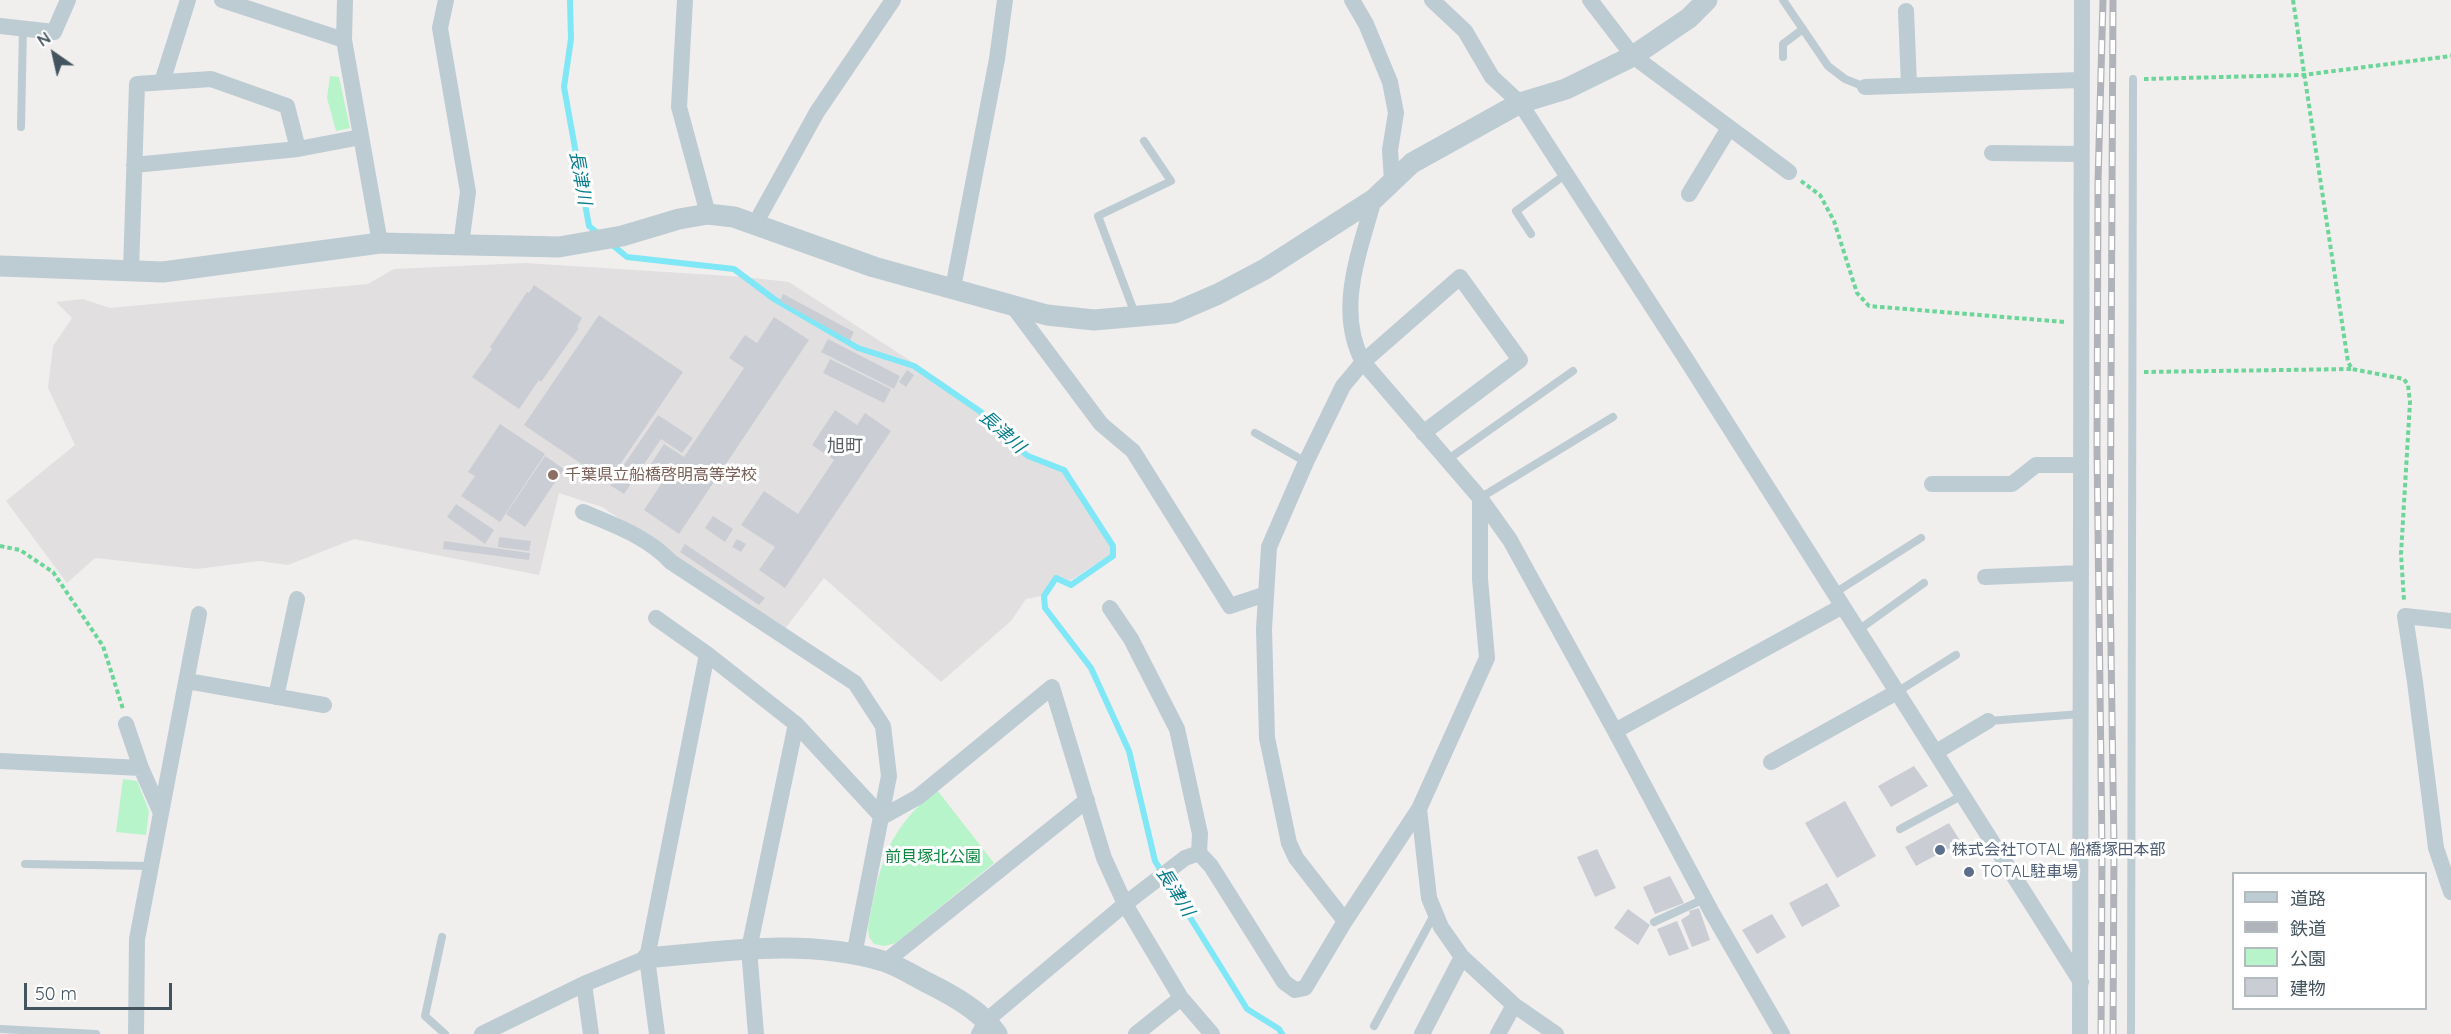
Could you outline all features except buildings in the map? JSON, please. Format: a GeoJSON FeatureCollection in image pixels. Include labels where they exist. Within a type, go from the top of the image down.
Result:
{"type":"FeatureCollection","features":[{"type":"Feature","properties":{"kind":"street"},"geometry":{"type":"LineString","coordinates":[[0,26],[54,32],[68,0]]}},
{"type":"Feature","properties":{"kind":"street"},"geometry":{"type":"LineString","coordinates":[[162,82],[188,0]]}},
{"type":"Feature","properties":{"kind":"street"},"geometry":{"type":"LineString","coordinates":[[222,0],[344,40]]}},
{"type":"Feature","properties":{"kind":"street"},"geometry":{"type":"LineString","coordinates":[[345,0],[344,40],[381,243]]}},
{"type":"Feature","properties":{"kind":"street"},"geometry":{"type":"LineString","coordinates":[[446,0],[440,28],[468,192],[461,245]]}},
{"type":"Feature","properties":{"kind":"street"},"geometry":{"type":"LineString","coordinates":[[685,0],[679,107],[708,214]]}},
{"type":"Feature","properties":{"kind":"street"},"geometry":{"type":"LineString","coordinates":[[754,224],[817,112],[893,0]]}},
{"type":"Feature","properties":{"kind":"street"},"geometry":{"type":"LineString","coordinates":[[952,288],[985,126],[1005,0]]}},
{"type":"Feature","properties":{"kind":"street"},"geometry":{"type":"LineString","coordinates":[[1352,0],[1366,24],[1390,82],[1396,113],[1390,150],[1392,180]]}},
{"type":"Feature","properties":{"kind":"street"},"geometry":{"type":"LineString","coordinates":[[1432,0],[1465,31],[1492,77],[1520,103],[1686,359],[1837,601],[1936,752],[2081,982]]}},
{"type":"Feature","properties":{"kind":"street"},"geometry":{"type":"LineString","coordinates":[[1590,0],[1633,56],[1789,172]]}},
{"type":"Feature","properties":{"kind":"street"},"geometry":{"type":"LineString","coordinates":[[0,266],[163,272],[381,243],[559,247],[622,236],[679,219],[708,214],[734,217],[873,267],[1047,315],[1094,321],[1174,313],[1218,294],[1265,269],[1374,199],[1412,163],[1520,103],[1566,89],[1633,56],[1689,18],[1707,0]]}},
{"type":"Feature","properties":{"kind":"street"},"geometry":{"type":"LineString","coordinates":[[2080,1034],[2082,0]]}},
{"type":"Feature","properties":{"kind":"street"},"geometry":{"type":"LineString","coordinates":[[1906,11],[1909,85]]}},
{"type":"Feature","properties":{"kind":"street"},"geometry":{"type":"LineString","coordinates":[[131,271],[137,84],[211,79],[287,106],[298,149]]}},
{"type":"Feature","properties":{"kind":"street"},"geometry":{"type":"LineString","coordinates":[[1865,87],[2081,80]]}},
{"type":"Feature","properties":{"kind":"street"},"geometry":{"type":"LineString","coordinates":[[1689,194],[1730,128]]}},
{"type":"Feature","properties":{"kind":"street"},"geometry":{"type":"LineString","coordinates":[[134,165],[298,149],[361,137]]}},
{"type":"Feature","properties":{"kind":"street"},"geometry":{"type":"LineString","coordinates":[[1992,153],[2081,154]]}},
{"type":"Feature","properties":{"kind":"street"},"geometry":{"type":"LineString","coordinates":[[1374,199],[1353,278],[1348,313],[1354,346],[1363,362],[1480,498],[1510,540],[1616,731],[1704,899],[1781,1034]]}},
{"type":"Feature","properties":{"kind":"street"},"geometry":{"type":"LineString","coordinates":[[1345,921],[1296,858],[1289,843],[1267,738],[1263,629],[1269,547],[1306,462],[1343,386],[1363,362],[1460,277],[1520,360],[1423,433]]}},
{"type":"Feature","properties":{"kind":"street"},"geometry":{"type":"LineString","coordinates":[[1012,305],[1101,424],[1133,451],[1230,606],[1266,594]]}},
{"type":"Feature","properties":{"kind":"street"},"geometry":{"type":"LineString","coordinates":[[1932,484],[2012,484],[2036,465],[2081,465]]}},
{"type":"Feature","properties":{"kind":"street"},"geometry":{"type":"LineString","coordinates":[[1110,608],[1131,639],[1177,729],[1200,834],[1199,853],[1211,866],[1284,982],[1295,990],[1305,988],[1345,921],[1419,809],[1487,658],[1480,579],[1480,498]]}},
{"type":"Feature","properties":{"kind":"street"},"geometry":{"type":"LineString","coordinates":[[583,513],[622,528],[663,553],[671,562],[855,683],[883,726],[890,776],[854,954]]}},
{"type":"Feature","properties":{"kind":"street"},"geometry":{"type":"LineString","coordinates":[[1985,577],[2081,573]]}},
{"type":"Feature","properties":{"kind":"street"},"geometry":{"type":"LineString","coordinates":[[276,697],[297,599]]}},
{"type":"Feature","properties":{"kind":"street"},"geometry":{"type":"LineString","coordinates":[[1616,731],[1837,601]]}},
{"type":"Feature","properties":{"kind":"street"},"geometry":{"type":"LineString","coordinates":[[136,1034],[137,939],[199,614]]}},
{"type":"Feature","properties":{"kind":"street"},"geometry":{"type":"LineString","coordinates":[[2451,621],[2404,616],[2415,682],[2436,848],[2451,892]]}},
{"type":"Feature","properties":{"kind":"street"},"geometry":{"type":"LineString","coordinates":[[656,618],[707,654],[796,724],[882,817]]}},
{"type":"Feature","properties":{"kind":"street"},"geometry":{"type":"LineString","coordinates":[[657,1034],[647,958],[707,654]]}},
{"type":"Feature","properties":{"kind":"street"},"geometry":{"type":"LineString","coordinates":[[187,681],[324,705]]}},
{"type":"Feature","properties":{"kind":"street"},"geometry":{"type":"LineString","coordinates":[[882,817],[918,797],[1053,687],[1104,858],[1125,904],[1182,998],[1212,1034]]}},
{"type":"Feature","properties":{"kind":"street"},"geometry":{"type":"LineString","coordinates":[[1771,762],[1897,692]]}},
{"type":"Feature","properties":{"kind":"street"},"geometry":{"type":"LineString","coordinates":[[1936,752],[1988,721]]}},
{"type":"Feature","properties":{"kind":"street"},"geometry":{"type":"LineString","coordinates":[[126,724],[141,768],[161,813]]}},
{"type":"Feature","properties":{"kind":"street"},"geometry":{"type":"LineString","coordinates":[[756,1034],[749,949],[796,724]]}},
{"type":"Feature","properties":{"kind":"street"},"geometry":{"type":"LineString","coordinates":[[0,761],[141,768]]}},
{"type":"Feature","properties":{"kind":"street"},"geometry":{"type":"LineString","coordinates":[[885,962],[1087,800]]}},
{"type":"Feature","properties":{"kind":"street"},"geometry":{"type":"LineString","coordinates":[[1419,809],[1429,898],[1441,927],[1462,957],[1514,1005],[1556,1034]]}},
{"type":"Feature","properties":{"kind":"street"},"geometry":{"type":"LineString","coordinates":[[482,1034],[584,984],[647,958],[749,949],[814,949],[854,954],[885,962],[942,990],[988,1029],[1125,904],[1185,858],[1199,853]]}},
{"type":"Feature","properties":{"kind":"street"},"geometry":{"type":"LineString","coordinates":[[1422,1034],[1462,957]]}},
{"type":"Feature","properties":{"kind":"street"},"geometry":{"type":"LineString","coordinates":[[584,984],[591,1034]]}},
{"type":"Feature","properties":{"kind":"street"},"geometry":{"type":"LineString","coordinates":[[1136,1034],[1182,998]]}},
{"type":"Feature","properties":{"kind":"street"},"geometry":{"type":"LineString","coordinates":[[1498,1034],[1514,1005]]}},
{"type":"Feature","properties":{"kind":"lane"},"geometry":{"type":"LineString","coordinates":[[1783,0],[1828,66],[1845,79],[1865,87]]}},
{"type":"Feature","properties":{"kind":"lane"},"geometry":{"type":"LineString","coordinates":[[21,127],[23,28]]}},
{"type":"Feature","properties":{"kind":"lane"},"geometry":{"type":"LineString","coordinates":[[1783,57],[1783,44],[1803,29]]}},
{"type":"Feature","properties":{"kind":"lane"},"geometry":{"type":"LineString","coordinates":[[2131,1034],[2133,79]]}},
{"type":"Feature","properties":{"kind":"lane"},"geometry":{"type":"LineString","coordinates":[[1136,318],[1098,216],[1171,181],[1144,141]]}},
{"type":"Feature","properties":{"kind":"lane"},"geometry":{"type":"LineString","coordinates":[[1531,234],[1516,210],[1566,174]]}},
{"type":"Feature","properties":{"kind":"lane"},"geometry":{"type":"LineString","coordinates":[[1447,460],[1573,371]]}},
{"type":"Feature","properties":{"kind":"lane"},"geometry":{"type":"LineString","coordinates":[[1480,498],[1613,417]]}},
{"type":"Feature","properties":{"kind":"lane"},"geometry":{"type":"LineString","coordinates":[[1255,433],[1306,462]]}},
{"type":"Feature","properties":{"kind":"lane"},"geometry":{"type":"LineString","coordinates":[[1837,601],[1921,538]]}},
{"type":"Feature","properties":{"kind":"lane"},"geometry":{"type":"LineString","coordinates":[[1857,631],[1924,583]]}},
{"type":"Feature","properties":{"kind":"lane"},"geometry":{"type":"LineString","coordinates":[[1897,692],[1956,655]]}},
{"type":"Feature","properties":{"kind":"lane"},"geometry":{"type":"LineString","coordinates":[[1988,721],[2081,714]]}},
{"type":"Feature","properties":{"kind":"lane"},"geometry":{"type":"LineString","coordinates":[[1900,829],[1963,795]]}},
{"type":"Feature","properties":{"kind":"lane"},"geometry":{"type":"LineString","coordinates":[[26,864],[151,866]]}},
{"type":"Feature","properties":{"kind":"lane"},"geometry":{"type":"LineString","coordinates":[[1654,922],[1704,899]]}},
{"type":"Feature","properties":{"kind":"lane"},"geometry":{"type":"LineString","coordinates":[[1374,1026],[1435,912]]}},
{"type":"Feature","properties":{"kind":"lane"},"geometry":{"type":"LineString","coordinates":[[442,937],[425,1016],[445,1034]]}},
{"type":"Feature","properties":{"kind":"lane"},"geometry":{"type":"LineString","coordinates":[[0,1029],[96,1034]]}},
{"type":"Feature","properties":{"kind":"path"},"geometry":{"type":"LineString","coordinates":[[2293,0],[2348,362],[2352,369]]}},
{"type":"Feature","properties":{"kind":"path"},"geometry":{"type":"LineString","coordinates":[[2133,79],[2303,75],[2451,56]]}},
{"type":"Feature","properties":{"kind":"path"},"geometry":{"type":"LineString","coordinates":[[1789,172],[1820,195],[1834,221],[1857,293],[1869,306],[2081,323]]}},
{"type":"Feature","properties":{"kind":"path"},"geometry":{"type":"LineString","coordinates":[[2131,372],[2352,369],[2404,379],[2408,385],[2410,402],[2401,554],[2404,616]]}},
{"type":"Feature","properties":{"kind":"path"},"geometry":{"type":"LineString","coordinates":[[0,546],[20,550],[53,572],[102,646],[122,704],[126,724]]}},
{"type":"Feature","properties":{"kind":"shaded area","name":"千葉県立船橋啓明高等学校"},"geometry":{"type":"Polygon","coordinates":[[[525,263],[789,282],[946,384],[993,420],[1031,456],[1069,471],[1068,480],[1111,547],[1110,555],[1066,582],[1055,576],[1041,596],[1026,599],[1011,621],[941,682],[824,578],[784,630],[602,507],[559,493],[539,575],[354,539],[288,565],[259,561],[197,569],[95,558],[67,583],[6,501],[75,445],[48,388],[53,346],[72,318],[56,302],[83,299],[110,308],[368,284],[394,269],[525,263]]]}},
{"type":"Feature","properties":{"kind":"green space"},"geometry":{"type":"Polygon","coordinates":[[[330,76],[339,77],[350,128],[336,131],[327,98],[330,76]]]}},
{"type":"Feature","properties":{"kind":"green space"},"geometry":{"type":"Polygon","coordinates":[[[123,779],[137,781],[149,811],[146,835],[116,832],[123,779]]]}},
{"type":"Feature","properties":{"kind":"green space","name":"前貝塚北公園"},"geometry":{"type":"Polygon","coordinates":[[[937,790],[994,863],[896,943],[884,946],[874,944],[869,937],[868,929],[876,887],[887,852],[906,820],[937,790]]]}},
{"type":"Feature","properties":{"kind":"waterway","name":"長津川"},"geometry":{"type":"LineString","coordinates":[[570,0],[571,39],[564,87],[589,226],[600,235]]}},
{"type":"Feature","properties":{"kind":"waterway","name":"長津川"},"geometry":{"type":"LineString","coordinates":[[610,243],[627,257],[734,269],[774,299],[858,348],[914,366],[981,412],[1001,435],[1028,456],[1064,470],[1113,546],[1113,556],[1071,585],[1056,578],[1044,596],[1045,608],[1091,668],[1129,751],[1155,861],[1247,1009],[1279,1029],[1282,1034]]}},
{"type":"Feature","properties":{"kind":"railway"},"geometry":{"type":"LineString","coordinates":[[2101,1034],[2102,851],[2097,449],[2098,182],[2103,0]]}},
{"type":"Feature","properties":{"kind":"railway"},"geometry":{"type":"LineString","coordinates":[[2113,0],[2110,582],[2114,849],[2113,1034]]}},
{"type":"Feature","properties":{"kind":"place","name":"千葉県立船橋啓明高等学校"},"geometry":{"type":"Point","coordinates":[553,475]}},
{"type":"Feature","properties":{"kind":"place","name":"株式会社TOTAL 船橋塚田本部"},"geometry":{"type":"Point","coordinates":[1940,850]}},
{"type":"Feature","properties":{"kind":"place","name":"TOTAL駐車場"},"geometry":{"type":"Point","coordinates":[1969,872]}},
{"type":"Feature","properties":{"kind":"district","name":"旭町"},"geometry":{"type":"Point","coordinates":[845,447]}}]}
